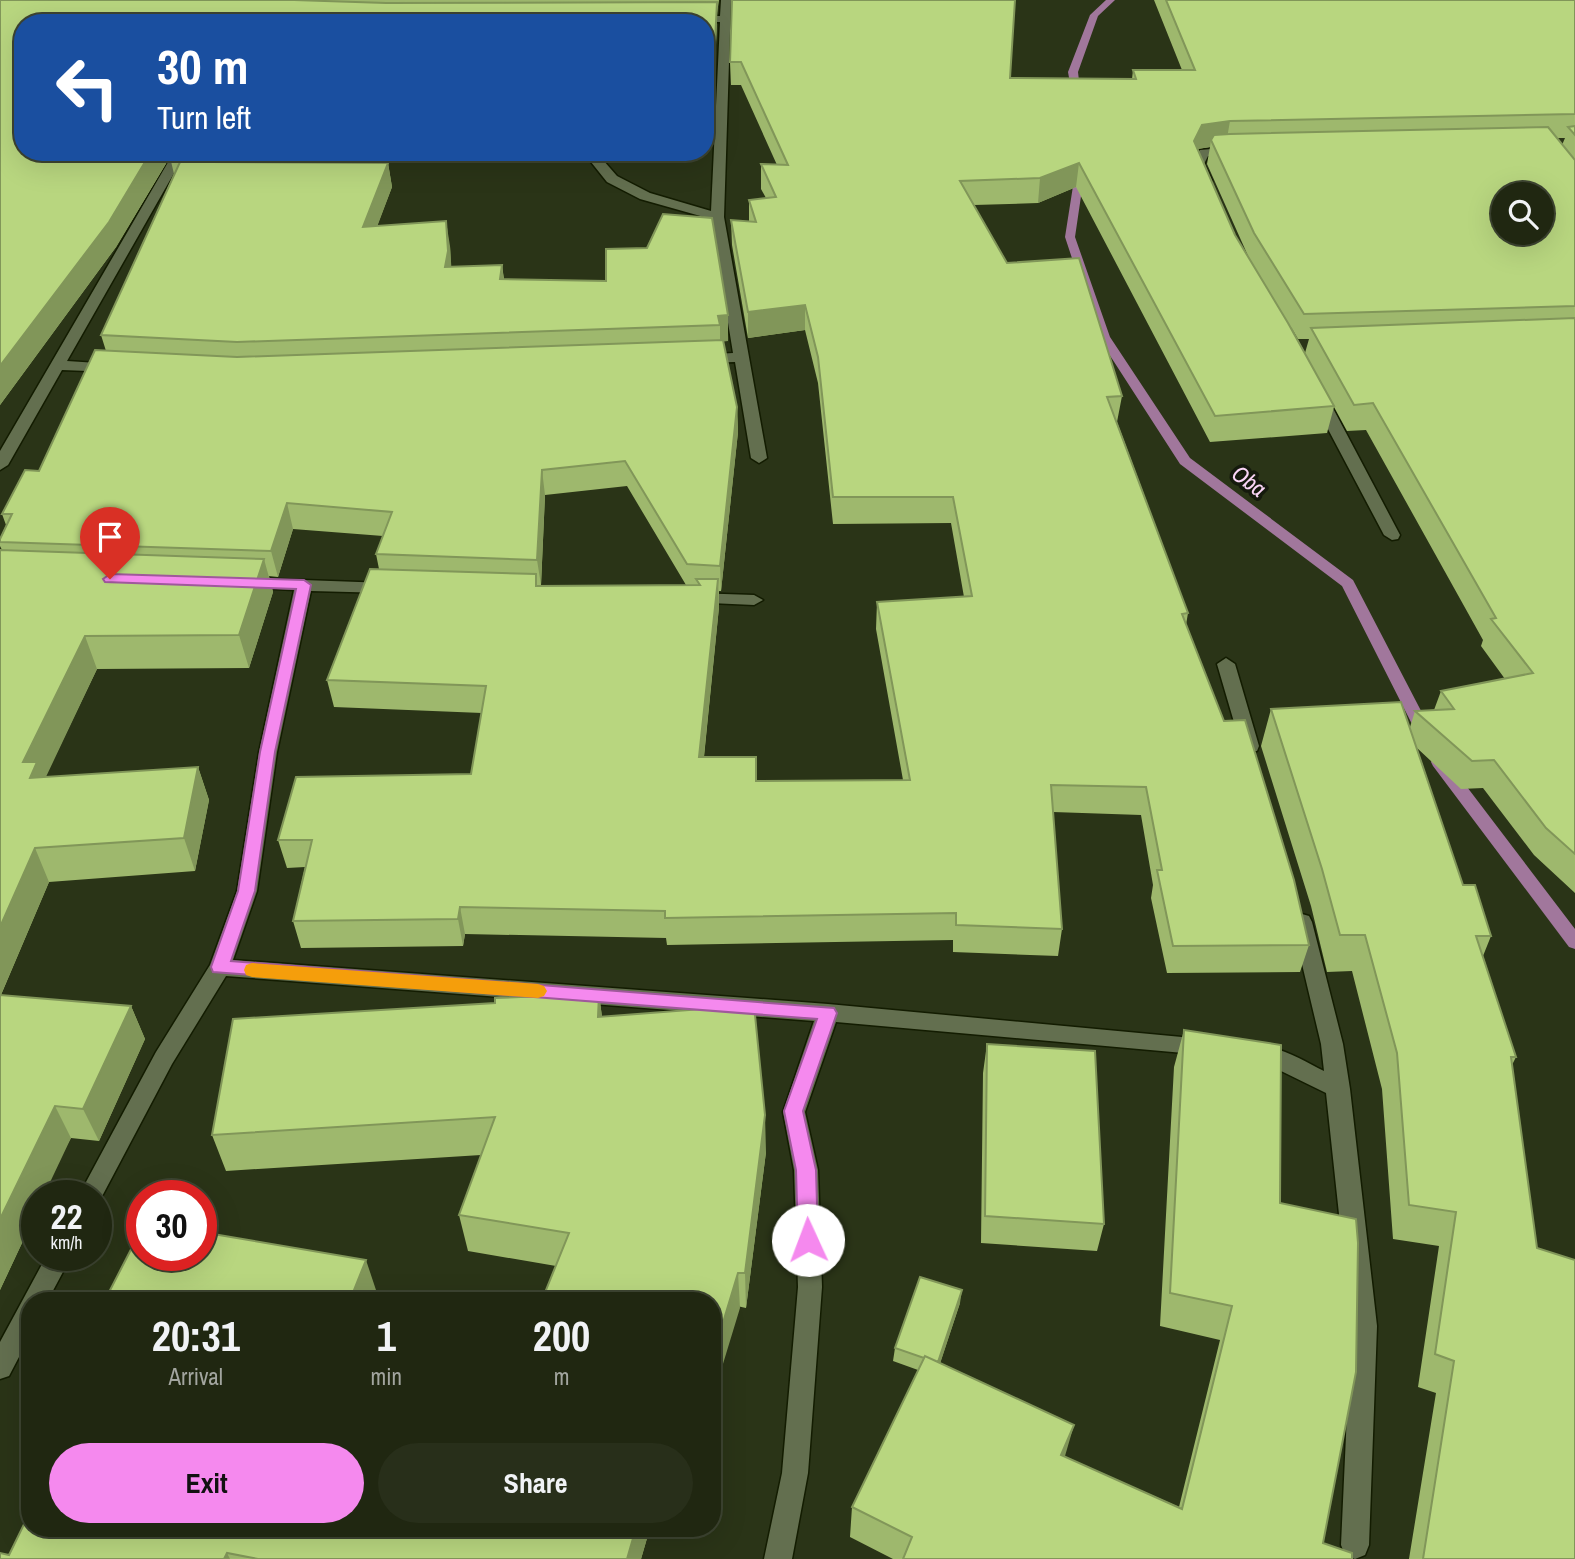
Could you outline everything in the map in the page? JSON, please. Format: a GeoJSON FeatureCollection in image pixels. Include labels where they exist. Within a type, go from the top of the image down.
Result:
{"type":"FeatureCollection","features":[{"type":"Feature","properties":{"kind":"street"},"geometry":{"type":"LineString","coordinates":[[726,0],[717,217],[759,457]]}},
{"type":"Feature","properties":{"kind":"street"},"geometry":{"type":"LineString","coordinates":[[714,19],[726,19]]}},
{"type":"Feature","properties":{"kind":"street"},"geometry":{"type":"LineString","coordinates":[[1214,200],[1198,164],[1204,153],[1254,150]]}},
{"type":"Feature","properties":{"kind":"street"},"geometry":{"type":"LineString","coordinates":[[0,465],[175,161]]}},
{"type":"Feature","properties":{"kind":"street"},"geometry":{"type":"LineString","coordinates":[[597,161],[612,179],[634,190],[677,207],[717,217]]}},
{"type":"Feature","properties":{"kind":"street"},"geometry":{"type":"LineString","coordinates":[[688,359],[742,357]]}},
{"type":"Feature","properties":{"kind":"street"},"geometry":{"type":"LineString","coordinates":[[58,365],[124,368]]}},
{"type":"Feature","properties":{"kind":"street"},"geometry":{"type":"LineString","coordinates":[[1311,382],[1392,535]]}},
{"type":"Feature","properties":{"kind":"street"},"geometry":{"type":"LineString","coordinates":[[234,583],[399,588]]}},
{"type":"Feature","properties":{"kind":"street"},"geometry":{"type":"LineString","coordinates":[[99,1180],[164,1058],[220,967],[247,891],[268,752],[304,585]]}},
{"type":"Feature","properties":{"kind":"street"},"geometry":{"type":"LineString","coordinates":[[673,597],[754,600]]}},
{"type":"Feature","properties":{"kind":"street"},"geometry":{"type":"LineString","coordinates":[[1226,664],[1256,767]]}},
{"type":"Feature","properties":{"kind":"street"},"geometry":{"type":"LineString","coordinates":[[1298,907],[1332,1044],[1364,1326],[1355,1545]]}},
{"type":"Feature","properties":{"kind":"street"},"geometry":{"type":"LineString","coordinates":[[220,967],[828,1013],[1232,1049],[1285,1062],[1339,1089]]}},
{"type":"Feature","properties":{"kind":"street"},"geometry":{"type":"LineString","coordinates":[[778,1559],[795,1473],[810,1287],[806,1170],[794,1111],[828,1013]]}},
{"type":"Feature","properties":{"kind":"street"},"geometry":{"type":"LineString","coordinates":[[40,1292],[51,1271]]}},
{"type":"Feature","properties":{"kind":"street"},"geometry":{"type":"LineString","coordinates":[[0,1367],[21,1328]]}},
{"type":"Feature","properties":{"kind":"building"},"geometry":{"type":"Polygon","coordinates":[[[0,0],[717,2],[714,62],[714,14],[14,14],[14,161],[146,161],[109,222],[0,366],[0,0]]]}},
{"type":"Feature","properties":{"kind":"building"},"geometry":{"type":"Polygon","coordinates":[[[732,0],[1015,0],[1010,78],[1136,79],[1133,70],[1195,70],[1166,0],[1575,0],[1575,114],[1230,121],[1202,125],[1194,141],[1235,235],[1334,406],[1215,416],[1079,163],[1040,178],[960,181],[1007,263],[1079,258],[1122,396],[1107,397],[1188,613],[1182,614],[1224,721],[1245,720],[1294,880],[1309,945],[1173,946],[1157,870],[1162,870],[1146,787],[1051,785],[1062,929],[956,925],[956,913],[665,918],[665,911],[460,907],[458,919],[293,921],[312,840],[278,840],[296,777],[471,774],[486,686],[327,680],[370,569],[536,574],[536,586],[700,585],[696,579],[718,579],[699,757],[756,757],[756,781],[910,780],[877,602],[972,596],[953,497],[833,497],[818,357],[805,305],[748,312],[731,220],[756,222],[749,200],[776,197],[761,164],[788,165],[741,62],[730,62],[732,0]]]}},
{"type":"Feature","properties":{"kind":"building"},"geometry":{"type":"Polygon","coordinates":[[[1575,126],[1575,135],[1568,127],[1575,126]]]}},
{"type":"Feature","properties":{"kind":"building"},"geometry":{"type":"Polygon","coordinates":[[[1548,127],[1575,160],[1575,306],[1304,314],[1254,233],[1211,140],[1214,135],[1548,127]]]}},
{"type":"Feature","properties":{"kind":"building"},"geometry":{"type":"Polygon","coordinates":[[[180,162],[388,163],[363,227],[446,221],[448,251],[445,267],[502,265],[500,279],[606,281],[606,249],[647,248],[663,214],[712,218],[728,315],[718,316],[720,325],[237,342],[101,335],[180,162]]]}},
{"type":"Feature","properties":{"kind":"building"},"geometry":{"type":"Polygon","coordinates":[[[1575,318],[1575,854],[1546,828],[1494,760],[1472,761],[1415,711],[1454,709],[1441,691],[1533,673],[1491,619],[1496,618],[1373,403],[1354,405],[1311,328],[1575,318]]]}},
{"type":"Feature","properties":{"kind":"building"},"geometry":{"type":"Polygon","coordinates":[[[723,340],[737,407],[720,566],[687,564],[625,461],[542,470],[537,560],[376,554],[392,512],[287,503],[271,551],[0,542],[12,514],[2,514],[25,470],[39,471],[95,350],[237,357],[723,340]]]}},
{"type":"Feature","properties":{"kind":"building"},"geometry":{"type":"Polygon","coordinates":[[[0,550],[264,559],[239,635],[85,636],[23,762],[37,762],[30,778],[198,767],[184,838],[35,848],[0,927],[0,550]]]}},
{"type":"Feature","properties":{"kind":"building"},"geometry":{"type":"Polygon","coordinates":[[[1401,702],[1463,885],[1475,885],[1491,936],[1476,936],[1516,1057],[1511,1057],[1537,1248],[1575,1260],[1575,1559],[1423,1559],[1454,1361],[1435,1354],[1456,1212],[1409,1205],[1397,1053],[1365,935],[1340,935],[1271,709],[1401,702]]]}},
{"type":"Feature","properties":{"kind":"building"},"geometry":{"type":"Polygon","coordinates":[[[599,994],[598,1017],[754,1005],[765,1115],[745,1273],[738,1273],[721,1329],[721,1292],[545,1292],[569,1233],[459,1215],[495,1117],[212,1135],[233,1019],[495,1003],[495,998],[599,994]]]}},
{"type":"Feature","properties":{"kind":"building"},"geometry":{"type":"Polygon","coordinates":[[[0,995],[131,1006],[83,1109],[55,1106],[0,1219],[0,995]]]}},
{"type":"Feature","properties":{"kind":"building"},"geometry":{"type":"Polygon","coordinates":[[[1184,1030],[1281,1045],[1280,1203],[1356,1219],[1356,1372],[1323,1543],[1352,1553],[1352,1559],[903,1559],[912,1537],[852,1507],[925,1356],[1074,1425],[1061,1455],[1182,1509],[1232,1306],[1170,1293],[1184,1030]]]}},
{"type":"Feature","properties":{"kind":"building"},"geometry":{"type":"Polygon","coordinates":[[[987,1044],[1095,1051],[1104,1224],[985,1216],[987,1044]]]}},
{"type":"Feature","properties":{"kind":"building"},"geometry":{"type":"Polygon","coordinates":[[[217,1235],[366,1260],[353,1292],[109,1292],[126,1259],[126,1271],[217,1271],[217,1235]]]}},
{"type":"Feature","properties":{"kind":"building"},"geometry":{"type":"Polygon","coordinates":[[[920,1277],[962,1290],[938,1362],[895,1348],[920,1277]]]}},
{"type":"Feature","properties":{"kind":"building"},"geometry":{"type":"Polygon","coordinates":[[[21,1530],[21,1537],[633,1537],[627,1559],[258,1559],[227,1553],[224,1559],[0,1559],[0,1553],[9,1555],[21,1530]]]}},
{"type":"Feature","properties":{"kind":"waterway","name":"Oba"},"geometry":{"type":"LineString","coordinates":[[1076,98],[1073,72],[1094,15],[1111,0]]}},
{"type":"Feature","properties":{"kind":"waterway","name":"Oba"},"geometry":{"type":"LineString","coordinates":[[1080,169],[1070,237],[1104,337],[1185,461],[1348,583],[1423,730]]}},
{"type":"Feature","properties":{"kind":"waterway","name":"Oba"},"geometry":{"type":"LineString","coordinates":[[1439,762],[1575,942]]}},
{"type":"Feature","properties":{"kind":"slow traffic"},"geometry":{"type":"LineString","coordinates":[[252,970],[538,991]]}},
{"type":"Feature","properties":{"kind":"route"},"geometry":{"type":"LineString","coordinates":[[110,579],[304,585],[268,752],[247,891],[220,967],[828,1013],[794,1111],[806,1170],[808,1240]]}}]}
